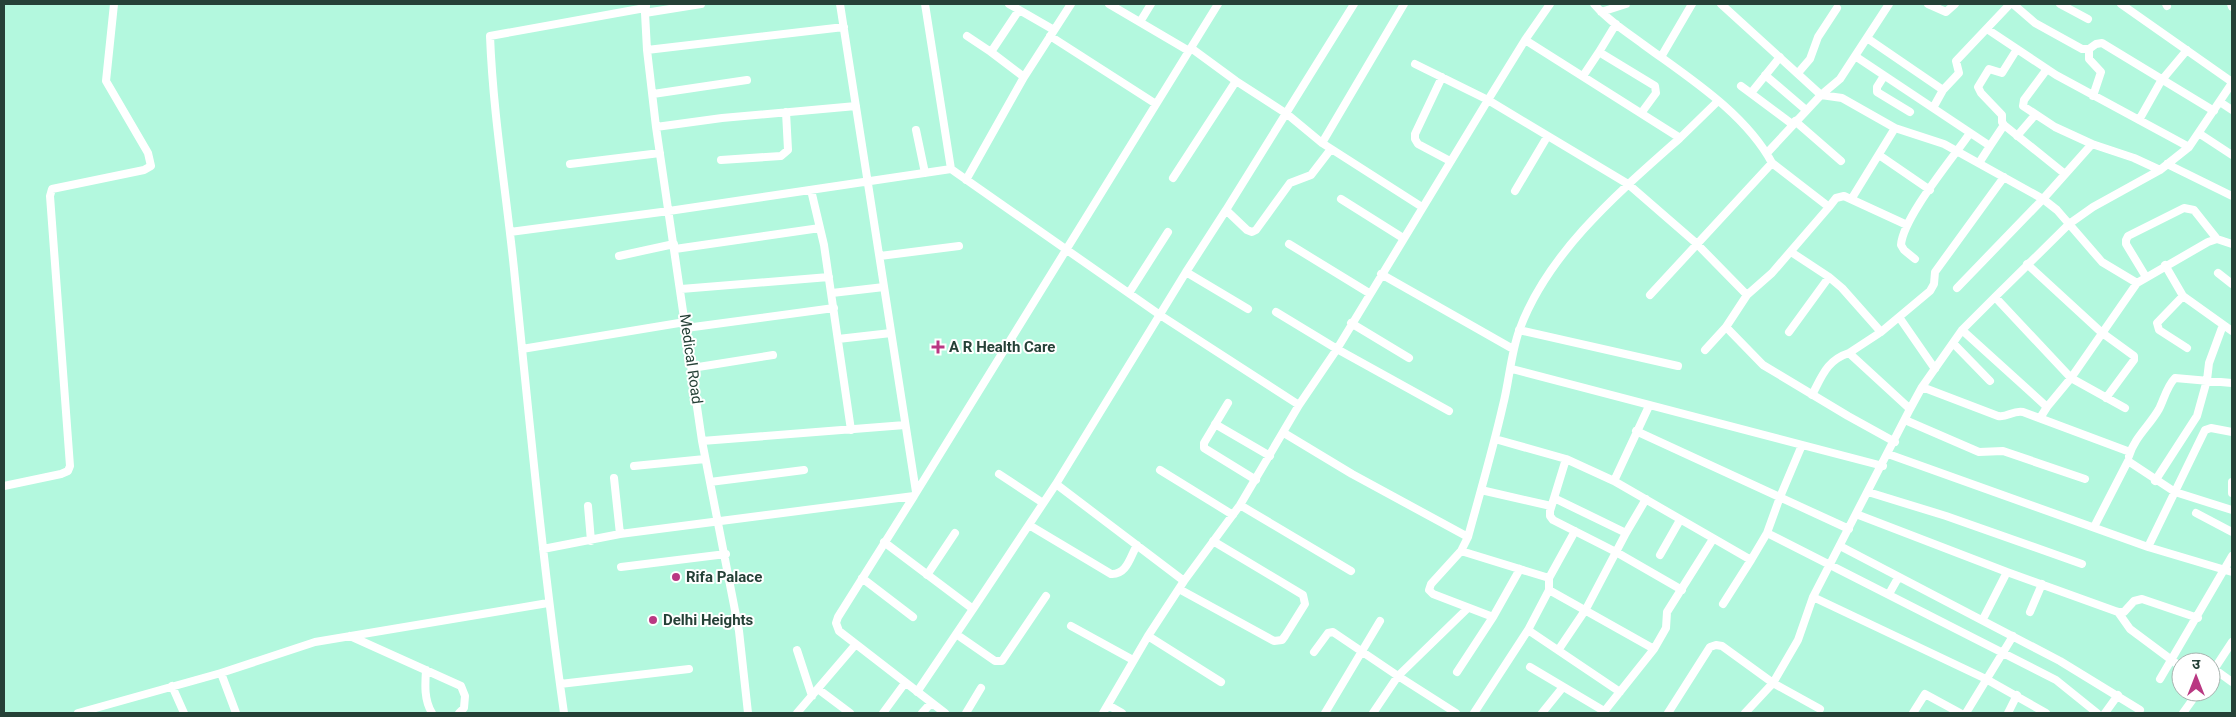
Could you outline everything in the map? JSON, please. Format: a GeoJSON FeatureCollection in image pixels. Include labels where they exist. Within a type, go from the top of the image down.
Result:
{"type":"FeatureCollection","features":[{"type":"Feature","properties":{"kind":"street"},"geometry":{"type":"LineString","coordinates":[[4,486],[61,474],[68,471],[70,466],[50,196],[52,189],[144,170],[151,166],[148,153],[106,82],[114,4]]}},
{"type":"Feature","properties":{"kind":"street"},"geometry":{"type":"LineString","coordinates":[[564,713],[548,603],[510,232],[492,91],[490,36],[646,8],[701,4]]}},
{"type":"Feature","properties":{"kind":"street"},"geometry":{"type":"LineString","coordinates":[[840,4],[915,494]]}},
{"type":"Feature","properties":{"kind":"street"},"geometry":{"type":"LineString","coordinates":[[925,4],[951,170]]}},
{"type":"Feature","properties":{"kind":"street"},"geometry":{"type":"LineString","coordinates":[[1009,4],[1156,104]]}},
{"type":"Feature","properties":{"kind":"street"},"geometry":{"type":"LineString","coordinates":[[966,180],[1024,77],[1071,4]]}},
{"type":"Feature","properties":{"kind":"street"},"geometry":{"type":"LineString","coordinates":[[1109,4],[1190,49],[1287,114],[1322,143],[1422,207]]}},
{"type":"Feature","properties":{"kind":"street"},"geometry":{"type":"LineString","coordinates":[[1140,22],[1151,4]]}},
{"type":"Feature","properties":{"kind":"street"},"geometry":{"type":"LineString","coordinates":[[946,713],[839,630],[836,623],[838,617],[1218,4]]}},
{"type":"Feature","properties":{"kind":"street"},"geometry":{"type":"LineString","coordinates":[[917,692],[1056,484],[1354,4]]}},
{"type":"Feature","properties":{"kind":"street"},"geometry":{"type":"LineString","coordinates":[[1322,143],[1404,4]]}},
{"type":"Feature","properties":{"kind":"street"},"geometry":{"type":"LineString","coordinates":[[1103,713],[1133,660],[1184,581],[1233,515],[1256,480],[1299,405],[1336,349],[1524,40],[1550,4]]}},
{"type":"Feature","properties":{"kind":"street"},"geometry":{"type":"LineString","coordinates":[[1594,4],[1616,24],[1718,101],[1744,126],[1767,153],[1772,163],[1829,207]]}},
{"type":"Feature","properties":{"kind":"street"},"geometry":{"type":"LineString","coordinates":[[1601,12],[1626,4]]}},
{"type":"Feature","properties":{"kind":"street"},"geometry":{"type":"LineString","coordinates":[[1661,57],[1692,4]]}},
{"type":"Feature","properties":{"kind":"street"},"geometry":{"type":"LineString","coordinates":[[1721,4],[1821,95],[1842,98],[1896,128],[1944,144],[2042,199],[2069,224],[2102,262],[2137,283]]}},
{"type":"Feature","properties":{"kind":"street"},"geometry":{"type":"LineString","coordinates":[[1767,153],[1794,122],[1840,79],[1889,4]]}},
{"type":"Feature","properties":{"kind":"street"},"geometry":{"type":"LineString","coordinates":[[1928,4],[1946,12],[1956,4]]}},
{"type":"Feature","properties":{"kind":"street"},"geometry":{"type":"LineString","coordinates":[[1933,108],[1943,90],[1959,73],[1956,61],[2011,4],[2035,23],[2082,49],[2102,44],[2214,111]]}},
{"type":"Feature","properties":{"kind":"street"},"geometry":{"type":"LineString","coordinates":[[1745,713],[1773,682],[1798,640],[1814,597],[1895,442],[1910,409],[1922,388],[1962,330],[2069,224],[2093,207],[2160,170],[2189,147],[2200,134],[2232,83],[2121,4]]}},
{"type":"Feature","properties":{"kind":"street"},"geometry":{"type":"LineString","coordinates":[[2064,5],[2088,19]]}},
{"type":"Feature","properties":{"kind":"street","name":"Medical Road"},"geometry":{"type":"LineString","coordinates":[[646,8],[647,50],[656,128],[702,441],[740,630],[748,713]]}},
{"type":"Feature","properties":{"kind":"street"},"geometry":{"type":"LineString","coordinates":[[1798,73],[1810,59],[1818,37],[1837,8]]}},
{"type":"Feature","properties":{"kind":"street"},"geometry":{"type":"LineString","coordinates":[[991,52],[1019,10]]}},
{"type":"Feature","properties":{"kind":"street"},"geometry":{"type":"LineString","coordinates":[[1583,76],[1616,24]]}},
{"type":"Feature","properties":{"kind":"street"},"geometry":{"type":"LineString","coordinates":[[647,50],[844,27]]}},
{"type":"Feature","properties":{"kind":"street"},"geometry":{"type":"LineString","coordinates":[[1987,29],[2047,69],[2093,96],[2189,147]]}},
{"type":"Feature","properties":{"kind":"street"},"geometry":{"type":"LineString","coordinates":[[967,36],[1024,77]]}},
{"type":"Feature","properties":{"kind":"street"},"geometry":{"type":"LineString","coordinates":[[1867,38],[1943,90]]}},
{"type":"Feature","properties":{"kind":"street"},"geometry":{"type":"LineString","coordinates":[[1524,40],[1642,112],[1680,138]]}},
{"type":"Feature","properties":{"kind":"street"},"geometry":{"type":"LineString","coordinates":[[2016,49],[2002,73],[1989,70],[1978,87],[2002,115],[2004,125],[2065,174]]}},
{"type":"Feature","properties":{"kind":"street"},"geometry":{"type":"LineString","coordinates":[[2088,49],[2088,59],[2101,72],[2093,96]]}},
{"type":"Feature","properties":{"kind":"street"},"geometry":{"type":"LineString","coordinates":[[2139,120],[2161,81],[2187,50]]}},
{"type":"Feature","properties":{"kind":"street"},"geometry":{"type":"LineString","coordinates":[[1599,52],[1655,86],[1656,93],[1642,112]]}},
{"type":"Feature","properties":{"kind":"street"},"geometry":{"type":"LineString","coordinates":[[1855,56],[1990,146]]}},
{"type":"Feature","properties":{"kind":"street"},"geometry":{"type":"LineString","coordinates":[[1751,93],[1780,57]]}},
{"type":"Feature","properties":{"kind":"street"},"geometry":{"type":"LineString","coordinates":[[1415,64],[1488,100],[1628,184],[1696,243],[1747,295]]}},
{"type":"Feature","properties":{"kind":"street"},"geometry":{"type":"LineString","coordinates":[[2047,69],[2023,103],[2024,108],[2092,144],[2134,158],[2160,170]]}},
{"type":"Feature","properties":{"kind":"street"},"geometry":{"type":"LineString","coordinates":[[1765,75],[1806,110]]}},
{"type":"Feature","properties":{"kind":"street"},"geometry":{"type":"LineString","coordinates":[[1884,76],[1877,87],[1877,92],[1910,112]]}},
{"type":"Feature","properties":{"kind":"street"},"geometry":{"type":"LineString","coordinates":[[1442,77],[1415,134],[1415,140],[1418,144],[1450,161]]}},
{"type":"Feature","properties":{"kind":"street"},"geometry":{"type":"LineString","coordinates":[[653,94],[747,80]]}},
{"type":"Feature","properties":{"kind":"street"},"geometry":{"type":"LineString","coordinates":[[1173,178],[1236,80]]}},
{"type":"Feature","properties":{"kind":"street"},"geometry":{"type":"LineString","coordinates":[[1741,86],[1794,122],[1841,161]]}},
{"type":"Feature","properties":{"kind":"street"},"geometry":{"type":"LineString","coordinates":[[1493,617],[1433,594],[1429,590],[1431,584],[1461,551],[1468,537],[1495,440],[1519,330],[1539,291],[1560,258],[1584,228],[1628,184],[1718,101]]}},
{"type":"Feature","properties":{"kind":"street"},"geometry":{"type":"LineString","coordinates":[[2220,102],[2232,110]]}},
{"type":"Feature","properties":{"kind":"street"},"geometry":{"type":"LineString","coordinates":[[656,128],[722,118],[856,106]]}},
{"type":"Feature","properties":{"kind":"street"},"geometry":{"type":"LineString","coordinates":[[721,160],[786,154],[788,150],[786,112]]}},
{"type":"Feature","properties":{"kind":"street"},"geometry":{"type":"LineString","coordinates":[[2017,136],[2035,115]]}},
{"type":"Feature","properties":{"kind":"street"},"geometry":{"type":"LineString","coordinates":[[1979,163],[2004,125]]}},
{"type":"Feature","properties":{"kind":"street"},"geometry":{"type":"LineString","coordinates":[[1852,198],[1896,128]]}},
{"type":"Feature","properties":{"kind":"street"},"geometry":{"type":"LineString","coordinates":[[916,130],[925,173]]}},
{"type":"Feature","properties":{"kind":"street"},"geometry":{"type":"LineString","coordinates":[[1915,259],[1904,250],[1902,245],[1908,225],[1970,133]]}},
{"type":"Feature","properties":{"kind":"street"},"geometry":{"type":"LineString","coordinates":[[2200,134],[2232,155]]}},
{"type":"Feature","properties":{"kind":"street"},"geometry":{"type":"LineString","coordinates":[[1515,190],[1547,137]]}},
{"type":"Feature","properties":{"kind":"street"},"geometry":{"type":"LineString","coordinates":[[1957,288],[2092,144]]}},
{"type":"Feature","properties":{"kind":"street"},"geometry":{"type":"LineString","coordinates":[[1226,210],[1247,230],[1252,232],[1256,230],[1290,183],[1293,180],[1311,175],[1331,149]]}},
{"type":"Feature","properties":{"kind":"street"},"geometry":{"type":"LineString","coordinates":[[570,164],[660,154]]}},
{"type":"Feature","properties":{"kind":"street"},"geometry":{"type":"LineString","coordinates":[[1879,155],[1930,190]]}},
{"type":"Feature","properties":{"kind":"street"},"geometry":{"type":"LineString","coordinates":[[1650,295],[1696,243],[1772,163]]}},
{"type":"Feature","properties":{"kind":"street"},"geometry":{"type":"LineString","coordinates":[[2167,164],[2232,196]]}},
{"type":"Feature","properties":{"kind":"street"},"geometry":{"type":"LineString","coordinates":[[510,232],[951,170],[1160,316],[1299,405]]}},
{"type":"Feature","properties":{"kind":"street"},"geometry":{"type":"LineString","coordinates":[[1812,395],[1827,366],[1838,357],[1849,354],[1881,332],[1930,291],[1934,284],[1935,272],[2004,178]]}},
{"type":"Feature","properties":{"kind":"street"},"geometry":{"type":"LineString","coordinates":[[811,190],[832,293],[851,430]]}},
{"type":"Feature","properties":{"kind":"street"},"geometry":{"type":"LineString","coordinates":[[1706,350],[1726,326],[1747,295],[1772,273],[1840,196],[1852,198],[1908,225]]}},
{"type":"Feature","properties":{"kind":"street"},"geometry":{"type":"LineString","coordinates":[[1341,199],[1403,238]]}},
{"type":"Feature","properties":{"kind":"street"},"geometry":{"type":"LineString","coordinates":[[2146,277],[2126,244],[2128,236],[2184,208],[2189,207],[2194,210],[2217,239],[2232,244]]}},
{"type":"Feature","properties":{"kind":"street"},"geometry":{"type":"LineString","coordinates":[[619,256],[820,228]]}},
{"type":"Feature","properties":{"kind":"street"},"geometry":{"type":"LineString","coordinates":[[1129,293],[1168,232]]}},
{"type":"Feature","properties":{"kind":"street"},"geometry":{"type":"LineString","coordinates":[[2040,418],[2071,378],[2101,332],[2137,283],[2165,265],[2217,239]]}},
{"type":"Feature","properties":{"kind":"street"},"geometry":{"type":"LineString","coordinates":[[1289,244],[1369,293]]}},
{"type":"Feature","properties":{"kind":"street"},"geometry":{"type":"LineString","coordinates":[[880,256],[959,246]]}},
{"type":"Feature","properties":{"kind":"street"},"geometry":{"type":"LineString","coordinates":[[1791,252],[1829,277],[1853,298],[1881,332]]}},
{"type":"Feature","properties":{"kind":"street"},"geometry":{"type":"LineString","coordinates":[[2027,264],[2101,332],[2134,356],[2134,360],[2106,398]]}},
{"type":"Feature","properties":{"kind":"street"},"geometry":{"type":"LineString","coordinates":[[2165,265],[2184,296],[2232,331]]}},
{"type":"Feature","properties":{"kind":"street"},"geometry":{"type":"LineString","coordinates":[[1186,272],[1248,309]]}},
{"type":"Feature","properties":{"kind":"street"},"geometry":{"type":"LineString","coordinates":[[2218,273],[2232,284]]}},
{"type":"Feature","properties":{"kind":"street"},"geometry":{"type":"LineString","coordinates":[[1381,274],[1514,349]]}},
{"type":"Feature","properties":{"kind":"street"},"geometry":{"type":"LineString","coordinates":[[681,289],[829,276]]}},
{"type":"Feature","properties":{"kind":"street"},"geometry":{"type":"LineString","coordinates":[[1789,332],[1829,277]]}},
{"type":"Feature","properties":{"kind":"street"},"geometry":{"type":"LineString","coordinates":[[832,293],[884,287]]}},
{"type":"Feature","properties":{"kind":"street"},"geometry":{"type":"LineString","coordinates":[[2184,296],[2157,323],[2159,330],[2187,348]]}},
{"type":"Feature","properties":{"kind":"street"},"geometry":{"type":"LineString","coordinates":[[1995,297],[2071,378],[2125,408]]}},
{"type":"Feature","properties":{"kind":"street"},"geometry":{"type":"LineString","coordinates":[[522,348],[686,325],[834,308]]}},
{"type":"Feature","properties":{"kind":"street"},"geometry":{"type":"LineString","coordinates":[[1276,312],[1336,349],[1449,411]]}},
{"type":"Feature","properties":{"kind":"street"},"geometry":{"type":"LineString","coordinates":[[1899,317],[1935,369]]}},
{"type":"Feature","properties":{"kind":"street"},"geometry":{"type":"LineString","coordinates":[[1352,323],[1409,358]]}},
{"type":"Feature","properties":{"kind":"street"},"geometry":{"type":"LineString","coordinates":[[2155,481],[2197,416],[2210,363],[2223,324]]}},
{"type":"Feature","properties":{"kind":"street"},"geometry":{"type":"LineString","coordinates":[[1726,326],[1763,365],[1895,442]]}},
{"type":"Feature","properties":{"kind":"street"},"geometry":{"type":"LineString","coordinates":[[1519,330],[1678,366]]}},
{"type":"Feature","properties":{"kind":"street"},"geometry":{"type":"LineString","coordinates":[[1962,330],[2047,407]]}},
{"type":"Feature","properties":{"kind":"street"},"geometry":{"type":"LineString","coordinates":[[838,340],[891,333]]}},
{"type":"Feature","properties":{"kind":"street"},"geometry":{"type":"LineString","coordinates":[[1953,343],[1990,381]]}},
{"type":"Feature","properties":{"kind":"street"},"geometry":{"type":"LineString","coordinates":[[1849,354],[1910,409]]}},
{"type":"Feature","properties":{"kind":"street"},"geometry":{"type":"LineString","coordinates":[[692,368],[773,355]]}},
{"type":"Feature","properties":{"kind":"street"},"geometry":{"type":"LineString","coordinates":[[1512,369],[1882,466]]}},
{"type":"Feature","properties":{"kind":"street"},"geometry":{"type":"LineString","coordinates":[[2094,527],[2128,461],[2130,452],[2158,410],[2171,382],[2175,378],[2232,383]]}},
{"type":"Feature","properties":{"kind":"street"},"geometry":{"type":"LineString","coordinates":[[1922,388],[1998,416],[2007,416],[2016,411],[2040,418],[2130,452]]}},
{"type":"Feature","properties":{"kind":"street"},"geometry":{"type":"LineString","coordinates":[[1228,403],[1204,443],[1204,448],[1256,480]]}},
{"type":"Feature","properties":{"kind":"street"},"geometry":{"type":"LineString","coordinates":[[1614,481],[1649,406]]}},
{"type":"Feature","properties":{"kind":"street"},"geometry":{"type":"LineString","coordinates":[[1905,420],[1979,452],[2003,451],[2085,479]]}},
{"type":"Feature","properties":{"kind":"street"},"geometry":{"type":"LineString","coordinates":[[1216,424],[1270,456]]}},
{"type":"Feature","properties":{"kind":"street"},"geometry":{"type":"LineString","coordinates":[[702,441],[905,425]]}},
{"type":"Feature","properties":{"kind":"street"},"geometry":{"type":"LineString","coordinates":[[2148,546],[2205,430],[2211,428],[2232,432]]}},
{"type":"Feature","properties":{"kind":"street"},"geometry":{"type":"LineString","coordinates":[[1636,431],[1849,529]]}},
{"type":"Feature","properties":{"kind":"street"},"geometry":{"type":"LineString","coordinates":[[1284,433],[1352,474],[1468,537]]}},
{"type":"Feature","properties":{"kind":"street"},"geometry":{"type":"LineString","coordinates":[[1495,440],[1566,459],[1614,481],[1751,560]]}},
{"type":"Feature","properties":{"kind":"street"},"geometry":{"type":"LineString","coordinates":[[1723,604],[1767,533],[1802,445]]}},
{"type":"Feature","properties":{"kind":"street"},"geometry":{"type":"LineString","coordinates":[[1888,454],[2148,546],[2229,570]]}},
{"type":"Feature","properties":{"kind":"street"},"geometry":{"type":"LineString","coordinates":[[634,466],[706,458]]}},
{"type":"Feature","properties":{"kind":"street"},"geometry":{"type":"LineString","coordinates":[[1566,459],[1552,502],[1550,516],[1553,520],[1616,552],[1682,590]]}},
{"type":"Feature","properties":{"kind":"street"},"geometry":{"type":"LineString","coordinates":[[2128,461],[2155,481],[2175,492],[2232,510]]}},
{"type":"Feature","properties":{"kind":"street"},"geometry":{"type":"LineString","coordinates":[[710,482],[804,470]]}},
{"type":"Feature","properties":{"kind":"street"},"geometry":{"type":"LineString","coordinates":[[1160,470],[1233,515]]}},
{"type":"Feature","properties":{"kind":"street"},"geometry":{"type":"LineString","coordinates":[[999,474],[1043,503]]}},
{"type":"Feature","properties":{"kind":"street"},"geometry":{"type":"LineString","coordinates":[[614,478],[620,534]]}},
{"type":"Feature","properties":{"kind":"street"},"geometry":{"type":"LineString","coordinates":[[2232,482],[2232,493]]}},
{"type":"Feature","properties":{"kind":"street"},"geometry":{"type":"LineString","coordinates":[[1056,484],[1184,581]]}},
{"type":"Feature","properties":{"kind":"street"},"geometry":{"type":"LineString","coordinates":[[1481,490],[1552,502],[1626,534]]}},
{"type":"Feature","properties":{"kind":"street"},"geometry":{"type":"LineString","coordinates":[[1868,492],[1946,516],[2082,564]]}},
{"type":"Feature","properties":{"kind":"street"},"geometry":{"type":"LineString","coordinates":[[543,549],[620,534],[719,523],[915,494]]}},
{"type":"Feature","properties":{"kind":"street"},"geometry":{"type":"LineString","coordinates":[[1559,649],[1586,610],[1646,498]]}},
{"type":"Feature","properties":{"kind":"street"},"geometry":{"type":"LineString","coordinates":[[1240,505],[1352,570]]}},
{"type":"Feature","properties":{"kind":"street"},"geometry":{"type":"LineString","coordinates":[[588,506],[591,541]]}},
{"type":"Feature","properties":{"kind":"street"},"geometry":{"type":"LineString","coordinates":[[2196,513],[2232,532]]}},
{"type":"Feature","properties":{"kind":"street"},"geometry":{"type":"LineString","coordinates":[[1856,514],[2118,612],[2124,612],[2134,601],[2142,599],[2198,618]]}},
{"type":"Feature","properties":{"kind":"street"},"geometry":{"type":"LineString","coordinates":[[1660,555],[1680,520]]}},
{"type":"Feature","properties":{"kind":"street"},"geometry":{"type":"LineString","coordinates":[[1029,525],[1111,574],[1123,572],[1137,545]]}},
{"type":"Feature","properties":{"kind":"street"},"geometry":{"type":"LineString","coordinates":[[1474,713],[1528,630],[1549,590],[1549,578],[1575,531]]}},
{"type":"Feature","properties":{"kind":"street"},"geometry":{"type":"LineString","coordinates":[[928,575],[955,532]]}},
{"type":"Feature","properties":{"kind":"street"},"geometry":{"type":"LineString","coordinates":[[1767,533],[2056,680],[2097,713]]}},
{"type":"Feature","properties":{"kind":"street"},"geometry":{"type":"LineString","coordinates":[[1530,667],[1603,712],[1654,649],[1666,628],[1668,612],[1713,539]]}},
{"type":"Feature","properties":{"kind":"street"},"geometry":{"type":"LineString","coordinates":[[1179,589],[1274,641],[1282,640],[1286,636],[1305,604],[1304,596],[1213,541]]}},
{"type":"Feature","properties":{"kind":"street"},"geometry":{"type":"LineString","coordinates":[[884,542],[973,610]]}},
{"type":"Feature","properties":{"kind":"street"},"geometry":{"type":"LineString","coordinates":[[1840,546],[1898,578],[2013,636],[2118,695],[2140,710]]}},
{"type":"Feature","properties":{"kind":"street"},"geometry":{"type":"LineString","coordinates":[[1461,551],[1549,578]]}},
{"type":"Feature","properties":{"kind":"street"},"geometry":{"type":"LineString","coordinates":[[621,567],[726,554]]}},
{"type":"Feature","properties":{"kind":"street"},"geometry":{"type":"LineString","coordinates":[[2177,652],[2229,570],[2232,556]]}},
{"type":"Feature","properties":{"kind":"street"},"geometry":{"type":"LineString","coordinates":[[1458,672],[1493,617],[1520,568]]}},
{"type":"Feature","properties":{"kind":"street"},"geometry":{"type":"LineString","coordinates":[[1983,620],[2007,572]]}},
{"type":"Feature","properties":{"kind":"street"},"geometry":{"type":"LineString","coordinates":[[862,578],[913,617]]}},
{"type":"Feature","properties":{"kind":"street"},"geometry":{"type":"LineString","coordinates":[[1889,594],[1898,578]]}},
{"type":"Feature","properties":{"kind":"street"},"geometry":{"type":"LineString","coordinates":[[2030,612],[2042,584]]}},
{"type":"Feature","properties":{"kind":"street"},"geometry":{"type":"LineString","coordinates":[[1549,590],[1654,649]]}},
{"type":"Feature","properties":{"kind":"street"},"geometry":{"type":"LineString","coordinates":[[956,634],[996,661],[1002,661],[1046,596]]}},
{"type":"Feature","properties":{"kind":"street"},"geometry":{"type":"LineString","coordinates":[[1814,597],[1986,679],[2046,713]]}},
{"type":"Feature","properties":{"kind":"street"},"geometry":{"type":"LineString","coordinates":[[78,713],[221,673],[315,642],[548,603]]}},
{"type":"Feature","properties":{"kind":"street"},"geometry":{"type":"LineString","coordinates":[[1373,713],[1398,676],[1468,608]]}},
{"type":"Feature","properties":{"kind":"street"},"geometry":{"type":"LineString","coordinates":[[2118,612],[2130,629],[2171,659]]}},
{"type":"Feature","properties":{"kind":"street"},"geometry":{"type":"LineString","coordinates":[[1324,713],[1380,620]]}},
{"type":"Feature","properties":{"kind":"street"},"geometry":{"type":"LineString","coordinates":[[1070,626],[1133,660]]}},
{"type":"Feature","properties":{"kind":"street"},"geometry":{"type":"LineString","coordinates":[[1528,630],[1559,649],[1620,692]]}},
{"type":"Feature","properties":{"kind":"street"},"geometry":{"type":"LineString","coordinates":[[1314,652],[1330,632],[1456,713]]}},
{"type":"Feature","properties":{"kind":"street"},"geometry":{"type":"LineString","coordinates":[[350,636],[461,686],[465,696],[464,708],[459,713]]}},
{"type":"Feature","properties":{"kind":"street"},"geometry":{"type":"LineString","coordinates":[[1148,636],[1221,682]]}},
{"type":"Feature","properties":{"kind":"street"},"geometry":{"type":"LineString","coordinates":[[1966,713],[2013,636]]}},
{"type":"Feature","properties":{"kind":"street"},"geometry":{"type":"LineString","coordinates":[[2221,659],[2232,642]]}},
{"type":"Feature","properties":{"kind":"street"},"geometry":{"type":"LineString","coordinates":[[797,713],[856,644]]}},
{"type":"Feature","properties":{"kind":"street"},"geometry":{"type":"LineString","coordinates":[[1668,713],[1710,647],[1716,644],[1722,646],[1773,682],[1820,709]]}},
{"type":"Feature","properties":{"kind":"street"},"geometry":{"type":"LineString","coordinates":[[797,650],[812,696]]}},
{"type":"Feature","properties":{"kind":"street"},"geometry":{"type":"LineString","coordinates":[[2160,679],[2171,662]]}},
{"type":"Feature","properties":{"kind":"street"},"geometry":{"type":"LineString","coordinates":[[560,684],[689,669]]}},
{"type":"Feature","properties":{"kind":"street"},"geometry":{"type":"LineString","coordinates":[[426,670],[425,691],[428,706],[432,713]]}},
{"type":"Feature","properties":{"kind":"street"},"geometry":{"type":"LineString","coordinates":[[221,673],[236,713]]}},
{"type":"Feature","properties":{"kind":"street"},"geometry":{"type":"LineString","coordinates":[[883,713],[905,683]]}},
{"type":"Feature","properties":{"kind":"street"},"geometry":{"type":"LineString","coordinates":[[172,686],[184,713]]}},
{"type":"Feature","properties":{"kind":"street"},"geometry":{"type":"LineString","coordinates":[[1542,713],[1563,687]]}},
{"type":"Feature","properties":{"kind":"street"},"geometry":{"type":"LineString","coordinates":[[966,713],[981,688]]}},
{"type":"Feature","properties":{"kind":"street"},"geometry":{"type":"LineString","coordinates":[[818,689],[850,713]]}},
{"type":"Feature","properties":{"kind":"street"},"geometry":{"type":"LineString","coordinates":[[1913,713],[1925,694],[1960,713]]}},
{"type":"Feature","properties":{"kind":"street"},"geometry":{"type":"LineString","coordinates":[[2008,713],[2017,695]]}},
{"type":"Feature","properties":{"kind":"street"},"geometry":{"type":"LineString","coordinates":[[2105,713],[2118,695]]}},
{"type":"Feature","properties":{"kind":"street"},"geometry":{"type":"LineString","coordinates":[[2183,713],[2191,702]]}},
{"type":"Feature","properties":{"kind":"street"},"geometry":{"type":"LineString","coordinates":[[922,713],[931,703]]}},
{"type":"Feature","properties":{"kind":"street"},"geometry":{"type":"LineString","coordinates":[[1108,705],[1122,713]]}},
{"type":"Feature","properties":{"kind":"place","name":"A R Health Care"},"geometry":{"type":"Point","coordinates":[938,347]}},
{"type":"Feature","properties":{"kind":"place","name":"Rifa Palace"},"geometry":{"type":"Point","coordinates":[676,577]}},
{"type":"Feature","properties":{"kind":"place","name":"Delhi Heights"},"geometry":{"type":"Point","coordinates":[653,620]}}]}
